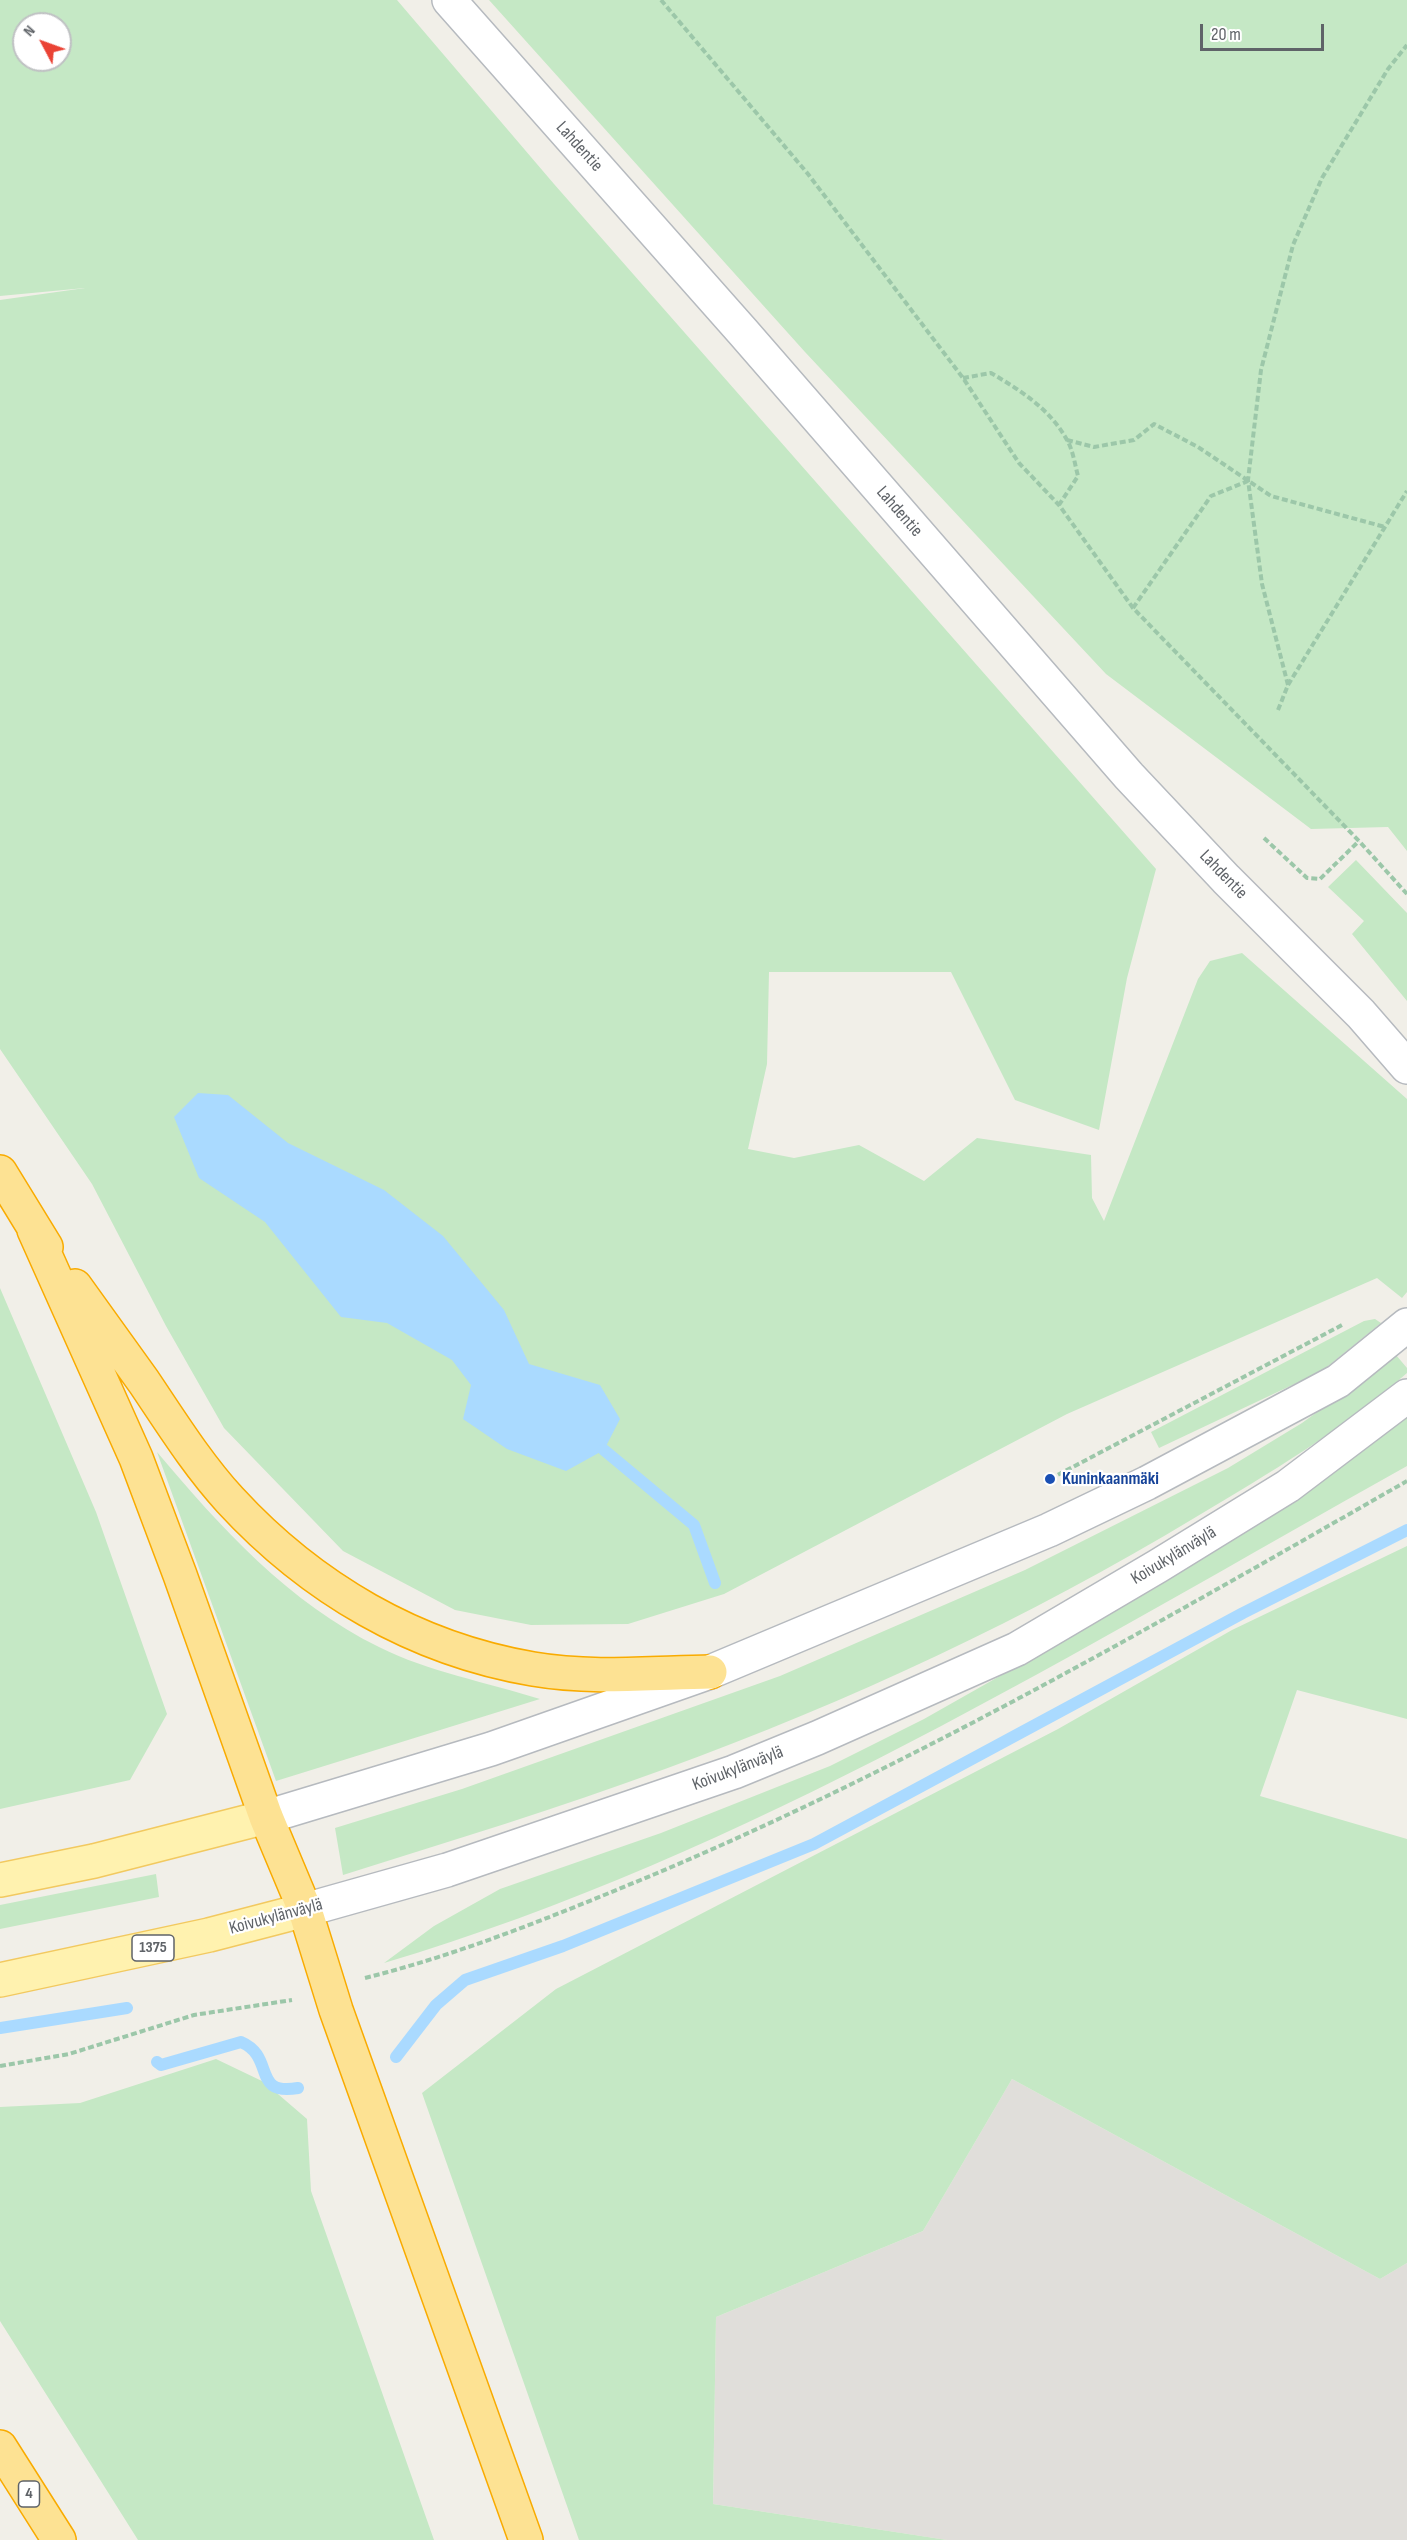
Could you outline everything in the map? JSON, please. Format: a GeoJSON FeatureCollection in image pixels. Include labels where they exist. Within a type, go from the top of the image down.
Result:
{"type":"FeatureCollection","features":[{"type":"Feature","properties":{"kind":"highway"},"geometry":{"type":"LineString","coordinates":[[0,1172],[34,1230],[178,1434],[229,1499],[279,1549],[340,1596],[410,1632],[446,1647],[523,1667],[579,1674],[710,1672]]}},
{"type":"Feature","properties":{"kind":"highway"},"geometry":{"type":"LineString","coordinates":[[34,1230],[136,1458],[266,1817],[305,1910],[329,1987],[526,2540]]}},
{"type":"Feature","properties":{"kind":"highway","name":"4"},"geometry":{"type":"LineString","coordinates":[[0,2447],[59,2540]]}},
{"type":"Feature","properties":{"kind":"main road","name":"Lahdentie"},"geometry":{"type":"LineString","coordinates":[[449,0],[743,332],[1129,776],[1226,879],[1361,1014],[1407,1067]]}},
{"type":"Feature","properties":{"kind":"main road","name":"Lahdentie"},"geometry":{"type":"LineString","coordinates":[[1361,1014],[1407,1043]]}},
{"type":"Feature","properties":{"kind":"main road"},"geometry":{"type":"LineString","coordinates":[[0,1880],[94,1861],[266,1817],[491,1749],[710,1672],[1049,1530],[1147,1483],[1338,1381],[1407,1325]]}},
{"type":"Feature","properties":{"kind":"main road","name":"Koivukylänväylä"},"geometry":{"type":"LineString","coordinates":[[0,1980],[209,1935],[447,1870],[734,1772],[818,1738],[1017,1648],[1158,1566],[1288,1486],[1407,1396]]}},
{"type":"Feature","properties":{"kind":"path"},"geometry":{"type":"LineString","coordinates":[[661,0],[808,174],[963,378],[1019,463],[1059,505],[1133,608],[1359,841],[1407,894]]}},
{"type":"Feature","properties":{"kind":"path"},"geometry":{"type":"LineString","coordinates":[[1288,685],[1262,584],[1248,480],[1261,370],[1293,245],[1322,178],[1388,69],[1407,45]]}},
{"type":"Feature","properties":{"kind":"path"},"geometry":{"type":"LineString","coordinates":[[963,378],[991,373],[1023,392],[1039,405],[1067,440],[1078,476],[1059,505]]}},
{"type":"Feature","properties":{"kind":"path"},"geometry":{"type":"LineString","coordinates":[[1067,440],[1094,447],[1134,440],[1154,423],[1198,447],[1271,496],[1384,527]]}},
{"type":"Feature","properties":{"kind":"path"},"geometry":{"type":"LineString","coordinates":[[1133,608],[1211,496],[1248,480]]}},
{"type":"Feature","properties":{"kind":"path"},"geometry":{"type":"LineString","coordinates":[[1278,710],[1288,685],[1407,491]]}},
{"type":"Feature","properties":{"kind":"path"},"geometry":{"type":"LineString","coordinates":[[1263,838],[1307,878],[1320,879],[1359,841]]}},
{"type":"Feature","properties":{"kind":"path"},"geometry":{"type":"LineString","coordinates":[[1050,1479],[1348,1322]]}},
{"type":"Feature","properties":{"kind":"path"},"geometry":{"type":"LineString","coordinates":[[0,2066],[69,2054],[194,2015],[233,2007],[285,2002],[329,1987],[389,1972],[552,1917],[729,1842],[912,1754],[1213,1591],[1407,1481]]}},
{"type":"Feature","properties":{"kind":"shaded area"},"geometry":{"type":"Polygon","coordinates":[[[1012,2079],[1380,2279],[1407,2263],[1407,2540],[947,2540],[713,2504],[716,2317],[923,2231],[1012,2079]]]}},
{"type":"Feature","properties":{"kind":"green space"},"geometry":{"type":"Polygon","coordinates":[[[0,0],[397,0],[554,184],[1156,869],[1127,978],[1099,1130],[1015,1100],[951,972],[769,972],[767,1064],[748,1149],[794,1158],[859,1145],[924,1181],[977,1138],[1091,1155],[1092,1198],[1104,1221],[1198,979],[1210,961],[1242,953],[1407,1099],[1407,1292],[1402,1298],[1377,1278],[1067,1414],[724,1594],[628,1624],[531,1625],[455,1610],[343,1551],[224,1428],[166,1326],[92,1184],[0,1049],[0,300],[85,288],[0,296],[0,0]]]}},
{"type":"Feature","properties":{"kind":"green space"},"geometry":{"type":"Polygon","coordinates":[[[489,0],[1407,0],[1407,851],[1388,827],[1311,829],[1106,674],[805,352],[489,0]]]}},
{"type":"Feature","properties":{"kind":"green space"},"geometry":{"type":"Polygon","coordinates":[[[1356,860],[1407,913],[1407,1001],[1352,934],[1364,921],[1328,887],[1356,860]]]}},
{"type":"Feature","properties":{"kind":"green space"},"geometry":{"type":"Polygon","coordinates":[[[0,1288],[96,1512],[167,1714],[130,1780],[0,1809],[0,1288]]]}},
{"type":"Feature","properties":{"kind":"green space"},"geometry":{"type":"Polygon","coordinates":[[[1375,1319],[1381,1323],[1322,1371],[1159,1448],[1151,1432],[1364,1321],[1375,1319]]]}},
{"type":"Feature","properties":{"kind":"green space"},"geometry":{"type":"Polygon","coordinates":[[[1396,1355],[1407,1368],[1407,1373],[1305,1450],[1133,1554],[1068,1590],[937,1656],[802,1716],[665,1769],[505,1824],[343,1875],[335,1828],[462,1789],[780,1676],[1025,1570],[1228,1468],[1302,1423],[1396,1355]]]}},
{"type":"Feature","properties":{"kind":"green space"},"geometry":{"type":"Polygon","coordinates":[[[1407,1412],[1407,1466],[1160,1606],[909,1743],[781,1807],[651,1866],[518,1918],[384,1963],[434,1926],[500,1889],[661,1833],[830,1766],[924,1719],[1157,1587],[1295,1497],[1407,1412]]]}},
{"type":"Feature","properties":{"kind":"green space"},"geometry":{"type":"Polygon","coordinates":[[[157,1452],[231,1535],[258,1561],[315,1609],[346,1629],[398,1656],[540,1699],[276,1781],[157,1452]]]}},
{"type":"Feature","properties":{"kind":"green space"},"geometry":{"type":"Polygon","coordinates":[[[1407,1546],[1407,1719],[1297,1690],[1260,1796],[1407,1839],[1407,2263],[1380,2279],[1012,2079],[923,2231],[716,2317],[713,2504],[947,2540],[579,2540],[422,2093],[556,1989],[1058,1729],[1232,1630],[1407,1546]]]}},
{"type":"Feature","properties":{"kind":"green space"},"geometry":{"type":"Polygon","coordinates":[[[156,1874],[159,1897],[0,1929],[0,1905],[156,1874]]]}},
{"type":"Feature","properties":{"kind":"green space"},"geometry":{"type":"Polygon","coordinates":[[[216,2059],[264,2082],[307,2119],[311,2191],[434,2540],[138,2540],[0,2321],[0,2107],[80,2103],[216,2059]]]}},
{"type":"Feature","properties":{"kind":"water"},"geometry":{"type":"Polygon","coordinates":[[[198,1093],[228,1095],[288,1143],[384,1190],[443,1236],[504,1310],[529,1364],[600,1385],[620,1419],[604,1450],[566,1471],[507,1449],[463,1419],[471,1385],[452,1360],[387,1323],[341,1317],[265,1222],[199,1178],[174,1117],[198,1093]]]}},
{"type":"Feature","properties":{"kind":"waterway"},"geometry":{"type":"LineString","coordinates":[[604,1450],[694,1525],[715,1583]]}},
{"type":"Feature","properties":{"kind":"waterway"},"geometry":{"type":"LineString","coordinates":[[396,2057],[436,2005],[465,1980],[563,1946],[814,1844],[1243,1613],[1407,1530]]}},
{"type":"Feature","properties":{"kind":"waterway"},"geometry":{"type":"LineString","coordinates":[[0,2028],[127,2008]]}},
{"type":"Feature","properties":{"kind":"waterway"},"geometry":{"type":"LineString","coordinates":[[157,2062],[161,2065],[241,2042],[252,2049],[274,2086],[283,2089],[298,2088]]}},
{"type":"Feature","properties":{"kind":"place","name":"Kuninkaanmäki"},"geometry":{"type":"Point","coordinates":[1050,1479]}}]}
